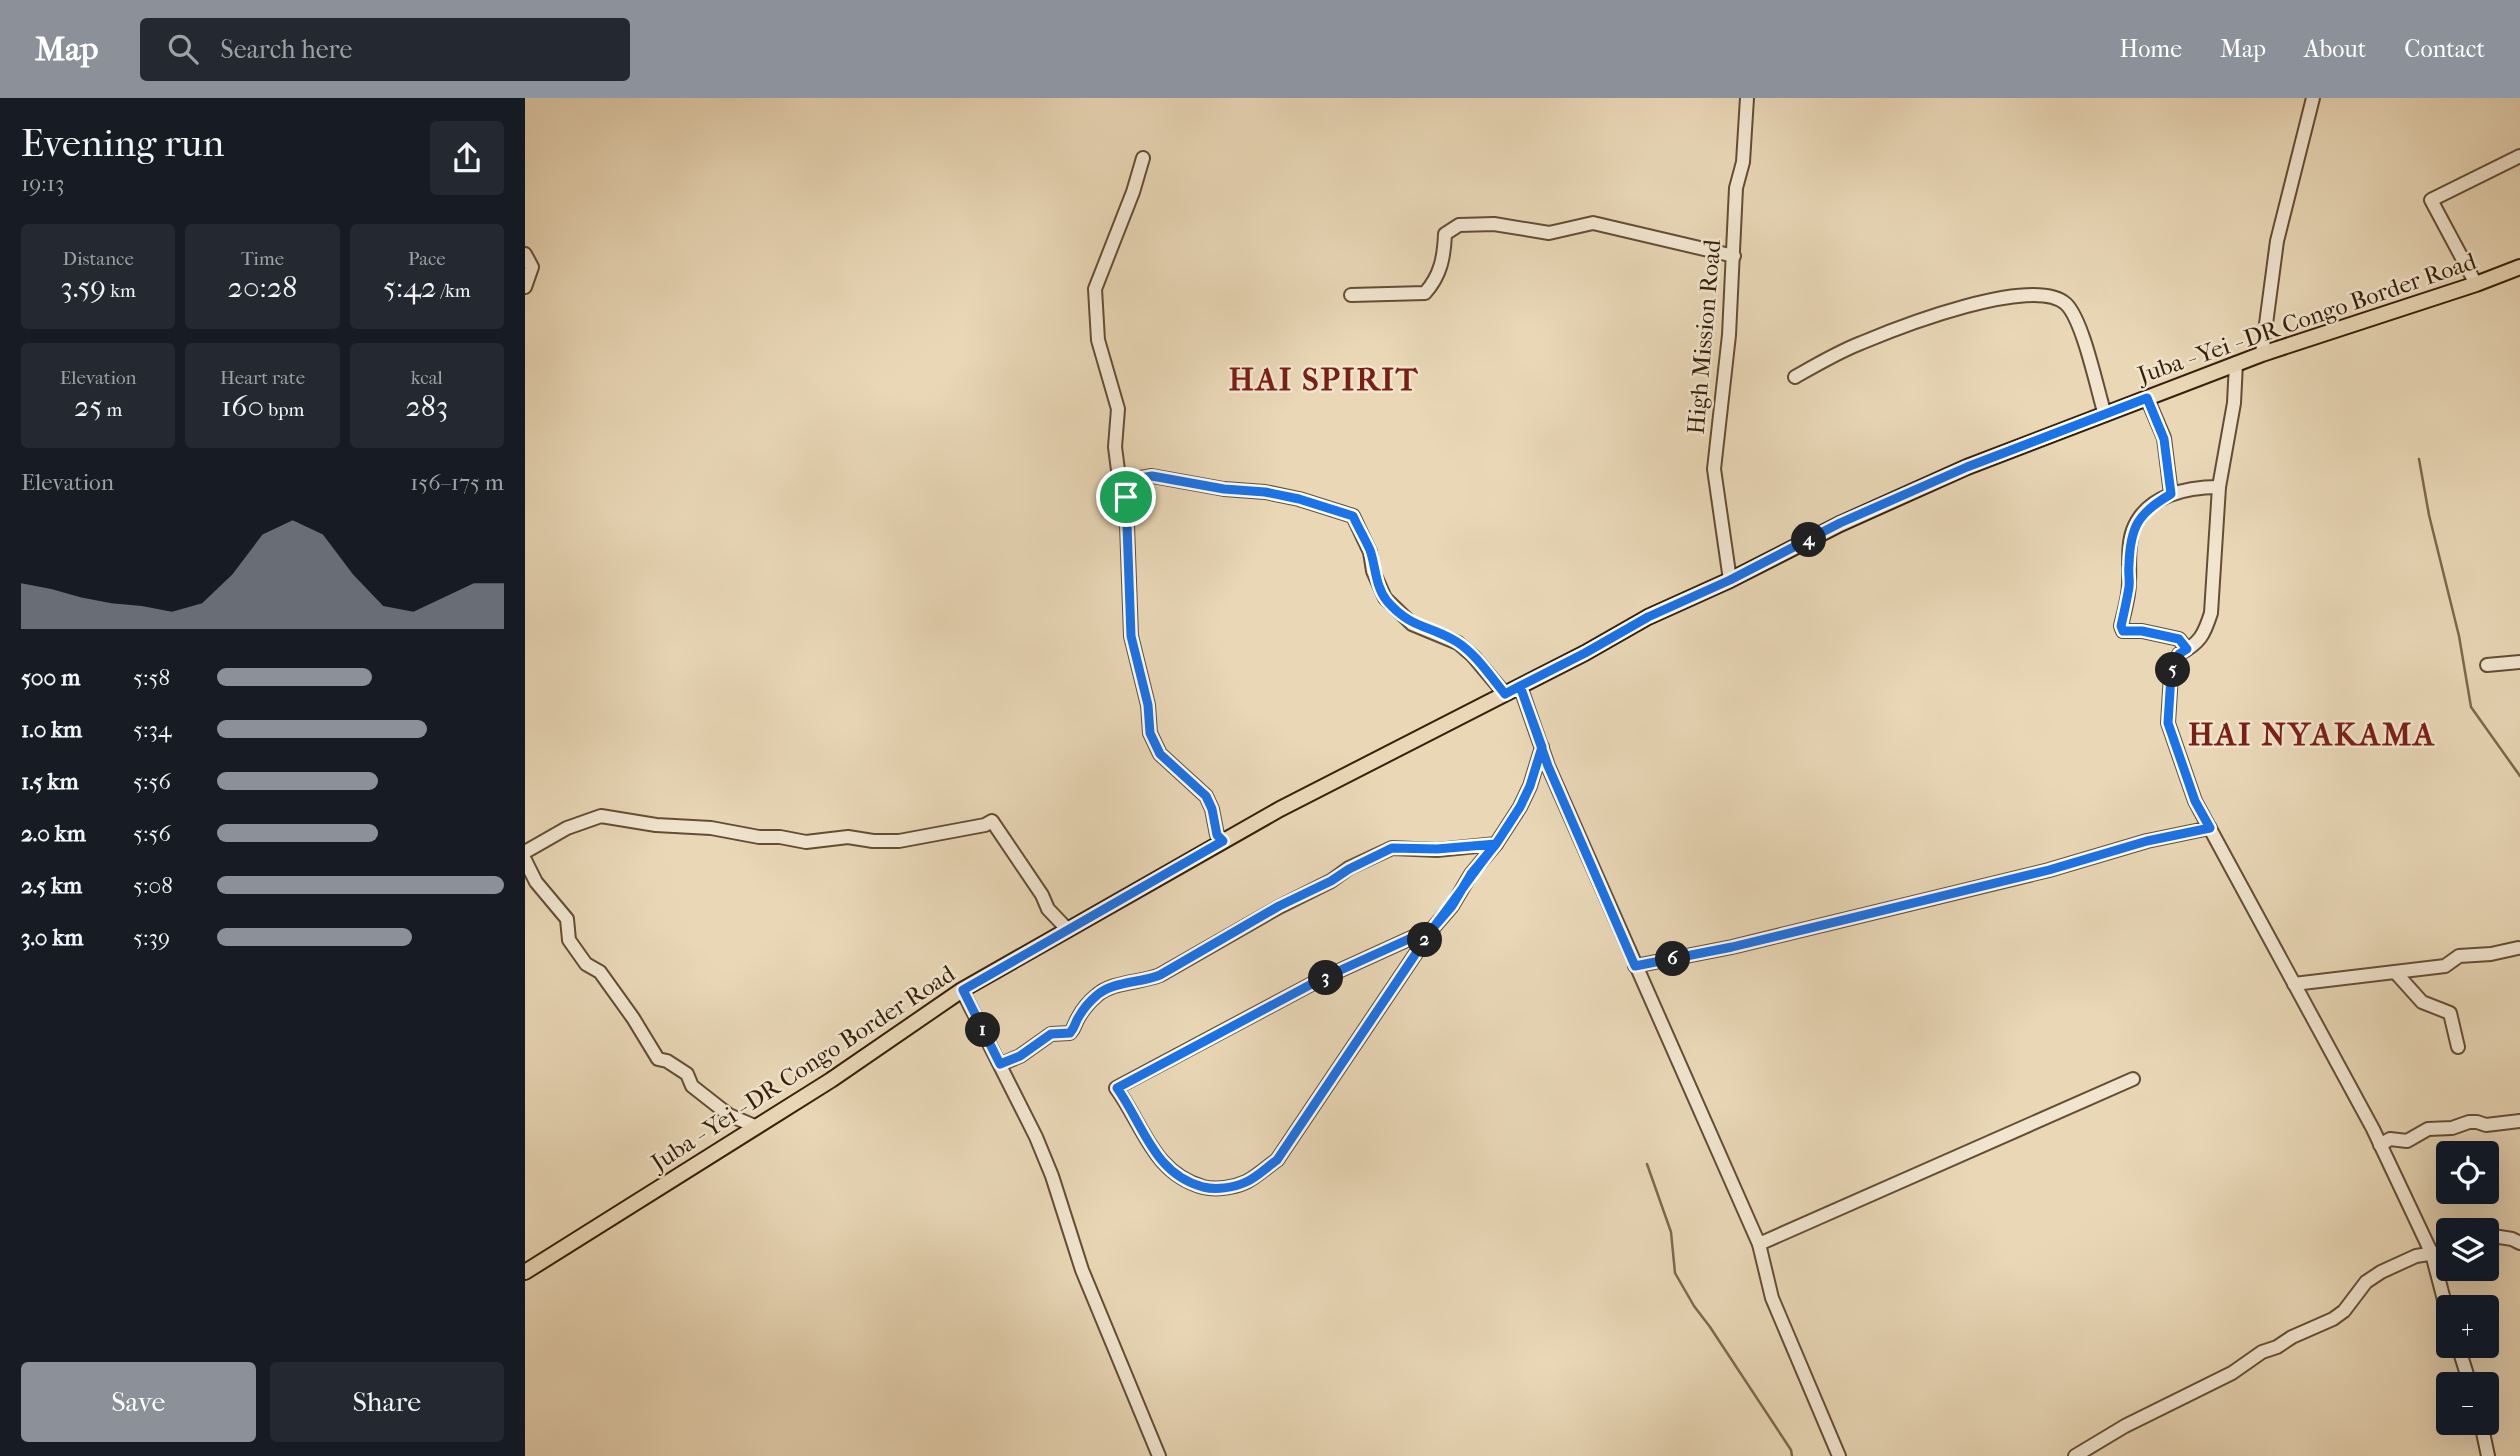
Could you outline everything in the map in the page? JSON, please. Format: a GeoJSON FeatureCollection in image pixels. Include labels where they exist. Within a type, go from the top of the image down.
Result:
{"type":"FeatureCollection","features":[{"type":"Feature","properties":{"kind":"main road","name":"Juba - Yei - DR Congo Border Road"},"geometry":{"type":"LineString","coordinates":[[525,1272],[831,1080],[963,990],[1280,808],[1585,653],[1648,617],[1928,483],[2236,363],[2520,267]]}},
{"type":"Feature","properties":{"kind":"street","name":"High Mission Road"},"geometry":{"type":"LineString","coordinates":[[1730,580],[1714,469],[1730,335],[1735,188],[1743,162],[1747,98]]}},
{"type":"Feature","properties":{"kind":"street"},"geometry":{"type":"LineString","coordinates":[[2262,354],[2277,241],[2313,98]]}},
{"type":"Feature","properties":{"kind":"street"},"geometry":{"type":"LineString","coordinates":[[2476,284],[2431,200],[2520,156]]}},
{"type":"Feature","properties":{"kind":"street"},"geometry":{"type":"LineString","coordinates":[[1143,158],[1133,192],[1095,289],[1098,340],[1118,410],[1115,447],[1119,478],[1126,497],[1131,636],[1148,705],[1150,733],[1160,754],[1206,796],[1212,809],[1217,835],[1223,841]]}},
{"type":"Feature","properties":{"kind":"street"},"geometry":{"type":"LineString","coordinates":[[1351,295],[1425,293],[1436,281],[1444,256],[1445,234],[1459,225],[1494,224],[1549,233],[1593,223],[1734,256]]}},
{"type":"Feature","properties":{"kind":"street"},"geometry":{"type":"LineString","coordinates":[[525,254],[532,267],[525,287]]}},
{"type":"Feature","properties":{"kind":"street"},"geometry":{"type":"LineString","coordinates":[[1795,377],[1860,343],[1919,322],[1999,298],[2038,294],[2061,300],[2073,314],[2105,415]]}},
{"type":"Feature","properties":{"kind":"street"},"geometry":{"type":"LineString","coordinates":[[2236,363],[2234,403],[2219,487],[2211,613],[2206,630],[2196,645],[2179,654],[2171,675],[2168,723],[2195,801],[2380,1145],[2431,1254],[2443,1295]]}},
{"type":"Feature","properties":{"kind":"street"},"geometry":{"type":"LineString","coordinates":[[2147,398],[2164,439],[2171,494]]}},
{"type":"Feature","properties":{"kind":"street"},"geometry":{"type":"LineString","coordinates":[[1126,497],[1135,479],[1152,476],[1224,489],[1265,492],[1299,499],[1353,516],[1370,552],[1373,571],[1385,598],[1412,624],[1458,643],[1473,656],[1505,694]]}},
{"type":"Feature","properties":{"kind":"street"},"geometry":{"type":"LineString","coordinates":[[2187,649],[2179,639],[2142,631],[2123,631],[2121,626],[2129,585],[2128,568],[2133,531],[2138,519],[2147,509],[2171,494],[2187,489],[2219,487]]}},
{"type":"Feature","properties":{"kind":"street"},"geometry":{"type":"LineString","coordinates":[[2487,665],[2520,662]]}},
{"type":"Feature","properties":{"kind":"street"},"geometry":{"type":"LineString","coordinates":[[1520,686],[1542,747],[1635,966],[1759,1244],[1772,1298],[1839,1456]]}},
{"type":"Feature","properties":{"kind":"street"},"geometry":{"type":"LineString","coordinates":[[1433,928],[1321,979],[1117,1088],[1160,1160],[1174,1175],[1192,1184],[1214,1190],[1245,1183],[1277,1160],[1433,928],[1452,906],[1471,874],[1496,844],[1520,807],[1530,786],[1542,747]]}},
{"type":"Feature","properties":{"kind":"street"},"geometry":{"type":"LineString","coordinates":[[525,852],[567,828],[601,816],[806,842],[848,837],[873,841],[906,840],[985,825],[992,821],[1042,895],[1048,909],[1068,930]]}},
{"type":"Feature","properties":{"kind":"street"},"geometry":{"type":"LineString","coordinates":[[1635,966],[1732,947],[2049,870],[2147,841],[2210,828]]}},
{"type":"Feature","properties":{"kind":"street"},"geometry":{"type":"LineString","coordinates":[[1000,1064],[1020,1056],[1051,1034],[1070,1033],[1076,1027],[1077,1019],[1096,996],[1104,991],[1160,975],[1279,906],[1392,848],[1437,849],[1496,844]]}},
{"type":"Feature","properties":{"kind":"street"},"geometry":{"type":"LineString","coordinates":[[525,860],[536,881],[566,919],[569,940],[586,964],[600,972],[633,1018],[657,1059],[667,1061],[687,1074],[692,1086],[730,1115],[757,1127]]}},
{"type":"Feature","properties":{"kind":"street"},"geometry":{"type":"LineString","coordinates":[[2294,984],[2445,966],[2459,956],[2491,954],[2518,948]]}},
{"type":"Feature","properties":{"kind":"street"},"geometry":{"type":"LineString","coordinates":[[2395,971],[2422,1002],[2450,1013],[2458,1047]]}},
{"type":"Feature","properties":{"kind":"street"},"geometry":{"type":"LineString","coordinates":[[963,990],[1048,1166],[1082,1270],[1159,1456]]}},
{"type":"Feature","properties":{"kind":"street"},"geometry":{"type":"LineString","coordinates":[[1759,1244],[2133,1079]]}},
{"type":"Feature","properties":{"kind":"street"},"geometry":{"type":"LineString","coordinates":[[2380,1145],[2390,1139],[2407,1141],[2428,1129],[2452,1128],[2469,1122],[2486,1125],[2520,1121]]}},
{"type":"Feature","properties":{"kind":"street"},"geometry":{"type":"LineString","coordinates":[[2499,1237],[2520,1243]]}},
{"type":"Feature","properties":{"kind":"street"},"geometry":{"type":"LineString","coordinates":[[2075,1456],[2125,1426],[2232,1373],[2262,1352],[2333,1319],[2344,1311],[2366,1282],[2416,1256],[2436,1253]]}},
{"type":"Feature","properties":{"kind":"street"},"geometry":{"type":"LineString","coordinates":[[2484,1435],[2488,1456]]}},
{"type":"Feature","properties":{"kind":"waterway"},"geometry":{"type":"LineString","coordinates":[[2419,459],[2429,515],[2459,636],[2471,707],[2520,776]]}},
{"type":"Feature","properties":{"kind":"waterway"},"geometry":{"type":"LineString","coordinates":[[1647,1164],[1671,1232],[1675,1273],[1694,1306],[1791,1450],[1792,1456]]}},
{"type":"Feature","properties":{"kind":"district","name":"HAI SPIRIT"},"geometry":{"type":"Point","coordinates":[1324,379]}},
{"type":"Feature","properties":{"kind":"district","name":"HAI NYAKAMA"},"geometry":{"type":"Point","coordinates":[2312,734]}},
{"type":"Feature","properties":{"kind":"route"},"geometry":{"type":"LineString","coordinates":[[1126,497],[1131,636],[1148,705],[1150,733],[1160,754],[1206,796],[1212,809],[1217,835],[1223,841],[963,990],[1000,1064],[1020,1056],[1051,1034],[1070,1033],[1076,1027],[1077,1019],[1096,996],[1104,991],[1160,975],[1279,906],[1392,848],[1437,849],[1496,844],[1471,874],[1452,906],[1433,928],[1277,1160],[1245,1183],[1214,1190],[1192,1184],[1174,1175],[1160,1160],[1117,1088],[1321,979],[1433,928],[1444,913],[1452,906],[1466,884],[1471,874],[1496,844],[1530,786],[1542,747],[1520,686],[1648,617],[1730,580],[1840,523],[1967,467],[2147,398],[2164,439],[2171,494],[2147,509],[2138,519],[2133,531],[2128,568],[2129,585],[2121,626],[2123,631],[2142,631],[2179,639],[2187,649],[2179,654],[2171,675],[2168,723],[2195,801],[2210,828],[2147,841],[2049,870],[1732,947],[1635,966],[1548,766],[1542,747],[1520,686],[1505,694],[1473,656],[1458,643],[1412,624],[1396,611],[1385,598],[1373,571],[1370,552],[1353,516],[1299,499],[1265,492],[1224,489],[1152,476],[1135,479],[1126,497]]}}]}
